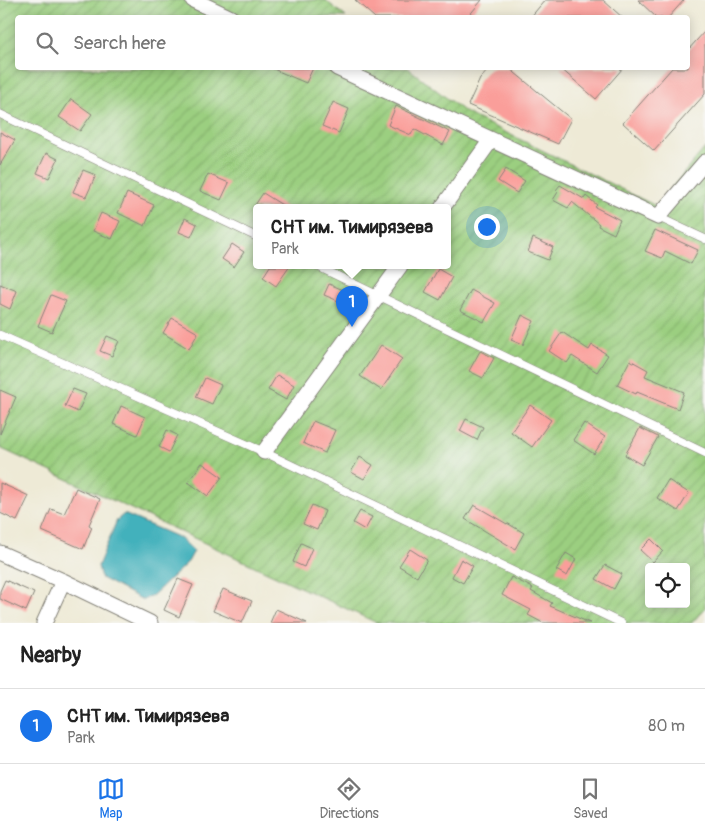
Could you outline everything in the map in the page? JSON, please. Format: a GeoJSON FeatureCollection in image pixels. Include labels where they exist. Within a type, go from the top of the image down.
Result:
{"type":"FeatureCollection","features":[{"type":"Feature","properties":{"kind":"street"},"geometry":{"type":"LineString","coordinates":[[194,0],[225,15]]}},
{"type":"Feature","properties":{"kind":"street"},"geometry":{"type":"LineString","coordinates":[[341,70],[658,217],[705,162]]}},
{"type":"Feature","properties":{"kind":"street"},"geometry":{"type":"LineString","coordinates":[[445,204],[491,140]]}},
{"type":"Feature","properties":{"kind":"street"},"geometry":{"type":"LineString","coordinates":[[264,452],[398,269]]}},
{"type":"Feature","properties":{"kind":"street"},"geometry":{"type":"LineString","coordinates":[[0,553],[150,623]]}},
{"type":"Feature","properties":{"kind":"street"},"geometry":{"type":"LineString","coordinates":[[44,623],[63,581]]}},
{"type":"Feature","properties":{"kind":"lane"},"geometry":{"type":"LineString","coordinates":[[0,114],[253,235]]}},
{"type":"Feature","properties":{"kind":"lane"},"geometry":{"type":"LineString","coordinates":[[658,217],[705,239]]}},
{"type":"Feature","properties":{"kind":"lane"},"geometry":{"type":"LineString","coordinates":[[323,269],[705,453]]}},
{"type":"Feature","properties":{"kind":"lane"},"geometry":{"type":"LineString","coordinates":[[0,335],[264,452],[621,623]]}},
{"type":"Feature","properties":{"kind":"green space"},"geometry":{"type":"Polygon","coordinates":[[[0,0],[325,0],[344,15],[15,15],[15,70],[411,70],[466,113],[656,206],[705,148],[705,608],[692,623],[377,623],[0,448],[0,0]]]}},
{"type":"Feature","properties":{"kind":"water"},"geometry":{"type":"Polygon","coordinates":[[[124,514],[180,538],[194,551],[188,562],[153,595],[143,600],[101,578],[98,566],[117,520],[124,514]]]}},
{"type":"Feature","properties":{"kind":"building"},"geometry":{"type":"Polygon","coordinates":[[[355,0],[482,0],[470,15],[372,15],[355,0]]]}},
{"type":"Feature","properties":{"kind":"building"},"geometry":{"type":"Polygon","coordinates":[[[545,0],[603,0],[620,15],[532,15],[545,0]]]}},
{"type":"Feature","properties":{"kind":"building"},"geometry":{"type":"Polygon","coordinates":[[[638,0],[684,0],[671,15],[654,15],[638,0]]]}},
{"type":"Feature","properties":{"kind":"building"},"geometry":{"type":"Polygon","coordinates":[[[705,31],[705,94],[654,151],[623,123],[670,70],[690,70],[690,48],[705,31]]]}},
{"type":"Feature","properties":{"kind":"building"},"geometry":{"type":"Polygon","coordinates":[[[276,70],[312,70],[306,83],[276,70]]]}},
{"type":"Feature","properties":{"kind":"building"},"geometry":{"type":"Polygon","coordinates":[[[488,70],[511,70],[571,119],[558,144],[468,105],[480,79],[488,70]]]}},
{"type":"Feature","properties":{"kind":"building"},"geometry":{"type":"Polygon","coordinates":[[[562,70],[621,70],[596,99],[562,70]]]}},
{"type":"Feature","properties":{"kind":"building"},"geometry":{"type":"Polygon","coordinates":[[[71,99],[92,114],[80,131],[59,117],[71,99]]]}},
{"type":"Feature","properties":{"kind":"building"},"geometry":{"type":"Polygon","coordinates":[[[333,102],[349,109],[339,133],[322,126],[333,102]]]}},
{"type":"Feature","properties":{"kind":"building"},"geometry":{"type":"Polygon","coordinates":[[[396,106],[450,132],[443,145],[414,129],[411,135],[388,125],[396,106]]]}},
{"type":"Feature","properties":{"kind":"building"},"geometry":{"type":"Polygon","coordinates":[[[0,132],[15,140],[0,165],[0,132]]]}},
{"type":"Feature","properties":{"kind":"building"},"geometry":{"type":"Polygon","coordinates":[[[46,153],[58,159],[49,178],[37,173],[46,153]]]}},
{"type":"Feature","properties":{"kind":"building"},"geometry":{"type":"Polygon","coordinates":[[[506,169],[525,181],[517,193],[498,181],[506,169]]]}},
{"type":"Feature","properties":{"kind":"building"},"geometry":{"type":"Polygon","coordinates":[[[83,170],[96,175],[86,197],[73,192],[83,170]]]}},
{"type":"Feature","properties":{"kind":"building"},"geometry":{"type":"Polygon","coordinates":[[[208,174],[229,183],[221,200],[200,191],[208,174]]]}},
{"type":"Feature","properties":{"kind":"building"},"geometry":{"type":"Polygon","coordinates":[[[560,185],[584,199],[586,196],[597,205],[595,207],[620,220],[614,234],[598,226],[599,224],[572,202],[568,208],[553,200],[558,192],[556,190],[560,185]]]}},
{"type":"Feature","properties":{"kind":"building"},"geometry":{"type":"Polygon","coordinates":[[[127,193],[154,205],[145,226],[118,213],[127,193]]]}},
{"type":"Feature","properties":{"kind":"building"},"geometry":{"type":"Polygon","coordinates":[[[263,193],[281,204],[256,204],[263,193]]]}},
{"type":"Feature","properties":{"kind":"building"},"geometry":{"type":"Polygon","coordinates":[[[101,213],[120,221],[112,239],[93,231],[101,213]]]}},
{"type":"Feature","properties":{"kind":"building"},"geometry":{"type":"Polygon","coordinates":[[[185,218],[197,224],[191,237],[179,232],[185,218]]]}},
{"type":"Feature","properties":{"kind":"building"},"geometry":{"type":"Polygon","coordinates":[[[655,230],[698,250],[691,264],[665,251],[662,258],[645,251],[655,230]]]}},
{"type":"Feature","properties":{"kind":"building"},"geometry":{"type":"Polygon","coordinates":[[[533,238],[553,247],[548,260],[528,252],[533,238]]]}},
{"type":"Feature","properties":{"kind":"building"},"geometry":{"type":"Polygon","coordinates":[[[232,244],[244,252],[234,267],[222,259],[232,244]]]}},
{"type":"Feature","properties":{"kind":"building"},"geometry":{"type":"Polygon","coordinates":[[[268,269],[288,269],[276,286],[263,277],[268,269]]]}},
{"type":"Feature","properties":{"kind":"building"},"geometry":{"type":"Polygon","coordinates":[[[438,269],[452,277],[440,300],[425,292],[438,269]]]}},
{"type":"Feature","properties":{"kind":"building"},"geometry":{"type":"Polygon","coordinates":[[[0,284],[17,291],[10,309],[0,304],[0,284]]]}},
{"type":"Feature","properties":{"kind":"building"},"geometry":{"type":"Polygon","coordinates":[[[329,284],[346,291],[341,302],[324,295],[329,284]]]}},
{"type":"Feature","properties":{"kind":"building"},"geometry":{"type":"Polygon","coordinates":[[[471,290],[495,303],[484,322],[460,310],[471,290]]]}},
{"type":"Feature","properties":{"kind":"building"},"geometry":{"type":"Polygon","coordinates":[[[51,295],[66,301],[52,332],[38,326],[51,295]]]}},
{"type":"Feature","properties":{"kind":"building"},"geometry":{"type":"Polygon","coordinates":[[[522,315],[534,321],[523,345],[511,340],[522,315]]]}},
{"type":"Feature","properties":{"kind":"building"},"geometry":{"type":"Polygon","coordinates":[[[172,318],[198,333],[189,349],[163,333],[172,318]]]}},
{"type":"Feature","properties":{"kind":"building"},"geometry":{"type":"Polygon","coordinates":[[[562,332],[589,350],[592,345],[608,355],[597,372],[572,356],[567,363],[549,351],[562,332]]]}},
{"type":"Feature","properties":{"kind":"building"},"geometry":{"type":"Polygon","coordinates":[[[107,336],[119,341],[112,356],[100,351],[107,336]]]}},
{"type":"Feature","properties":{"kind":"building"},"geometry":{"type":"Polygon","coordinates":[[[381,345],[402,359],[381,390],[360,376],[381,345]]]}},
{"type":"Feature","properties":{"kind":"building"},"geometry":{"type":"Polygon","coordinates":[[[480,351],[494,358],[483,378],[469,371],[480,351]]]}},
{"type":"Feature","properties":{"kind":"building"},"geometry":{"type":"Polygon","coordinates":[[[630,360],[648,370],[645,376],[684,392],[678,409],[617,385],[630,360]]]}},
{"type":"Feature","properties":{"kind":"building"},"geometry":{"type":"Polygon","coordinates":[[[277,375],[294,385],[286,400],[268,390],[277,375]]]}},
{"type":"Feature","properties":{"kind":"building"},"geometry":{"type":"Polygon","coordinates":[[[205,378],[221,385],[212,404],[196,397],[205,378]]]}},
{"type":"Feature","properties":{"kind":"building"},"geometry":{"type":"Polygon","coordinates":[[[73,389],[86,394],[78,412],[65,406],[73,389]]]}},
{"type":"Feature","properties":{"kind":"building"},"geometry":{"type":"Polygon","coordinates":[[[0,390],[16,397],[0,434],[0,390]]]}},
{"type":"Feature","properties":{"kind":"building"},"geometry":{"type":"Polygon","coordinates":[[[530,405],[551,420],[532,447],[511,432],[530,405]]]}},
{"type":"Feature","properties":{"kind":"building"},"geometry":{"type":"Polygon","coordinates":[[[121,406],[145,417],[137,435],[113,424],[121,406]]]}},
{"type":"Feature","properties":{"kind":"building"},"geometry":{"type":"Polygon","coordinates":[[[466,419],[483,427],[477,440],[460,431],[466,419]]]}},
{"type":"Feature","properties":{"kind":"building"},"geometry":{"type":"Polygon","coordinates":[[[313,421],[335,430],[325,453],[303,443],[313,421]]]}},
{"type":"Feature","properties":{"kind":"building"},"geometry":{"type":"Polygon","coordinates":[[[584,423],[605,437],[594,454],[573,440],[584,423]]]}},
{"type":"Feature","properties":{"kind":"building"},"geometry":{"type":"Polygon","coordinates":[[[640,428],[658,437],[642,465],[625,455],[640,428]]]}},
{"type":"Feature","properties":{"kind":"building"},"geometry":{"type":"Polygon","coordinates":[[[167,430],[177,435],[169,452],[159,447],[167,430]]]}},
{"type":"Feature","properties":{"kind":"building"},"geometry":{"type":"Polygon","coordinates":[[[360,457],[373,465],[364,479],[351,472],[360,457]]]}},
{"type":"Feature","properties":{"kind":"building"},"geometry":{"type":"Polygon","coordinates":[[[202,463],[222,477],[208,496],[188,482],[202,463]]]}},
{"type":"Feature","properties":{"kind":"building"},"geometry":{"type":"Polygon","coordinates":[[[668,480],[689,493],[678,511],[657,498],[668,480]]]}},
{"type":"Feature","properties":{"kind":"building"},"geometry":{"type":"Polygon","coordinates":[[[0,483],[29,496],[17,521],[0,513],[0,483]]]}},
{"type":"Feature","properties":{"kind":"building"},"geometry":{"type":"Polygon","coordinates":[[[76,488],[100,499],[89,525],[92,527],[83,549],[42,531],[51,509],[64,514],[76,488]]]}},
{"type":"Feature","properties":{"kind":"building"},"geometry":{"type":"Polygon","coordinates":[[[312,505],[325,511],[317,530],[303,524],[312,505]]]}},
{"type":"Feature","properties":{"kind":"building"},"geometry":{"type":"Polygon","coordinates":[[[474,505],[524,533],[515,549],[465,519],[474,505]]]}},
{"type":"Feature","properties":{"kind":"building"},"geometry":{"type":"Polygon","coordinates":[[[360,511],[372,517],[365,530],[353,523],[360,511]]]}},
{"type":"Feature","properties":{"kind":"building"},"geometry":{"type":"Polygon","coordinates":[[[651,539],[663,551],[653,562],[640,550],[651,539]]]}},
{"type":"Feature","properties":{"kind":"building"},"geometry":{"type":"Polygon","coordinates":[[[301,543],[312,548],[304,567],[293,562],[301,543]]]}},
{"type":"Feature","properties":{"kind":"building"},"geometry":{"type":"Polygon","coordinates":[[[410,549],[427,560],[417,577],[399,566],[410,549]]]}},
{"type":"Feature","properties":{"kind":"building"},"geometry":{"type":"Polygon","coordinates":[[[566,553],[576,559],[567,576],[556,570],[566,553]]]}},
{"type":"Feature","properties":{"kind":"building"},"geometry":{"type":"Polygon","coordinates":[[[461,559],[473,566],[463,583],[452,577],[461,559]]]}},
{"type":"Feature","properties":{"kind":"building"},"geometry":{"type":"Polygon","coordinates":[[[605,565],[622,574],[614,589],[596,579],[605,565]]]}},
{"type":"Feature","properties":{"kind":"building"},"geometry":{"type":"Polygon","coordinates":[[[511,577],[533,588],[531,591],[552,603],[550,606],[590,623],[543,623],[528,615],[531,610],[502,595],[511,577]]]}},
{"type":"Feature","properties":{"kind":"building"},"geometry":{"type":"Polygon","coordinates":[[[178,579],[193,585],[179,617],[164,610],[178,579]]]}},
{"type":"Feature","properties":{"kind":"building"},"geometry":{"type":"Polygon","coordinates":[[[5,580],[34,593],[26,611],[0,599],[0,591],[5,580]]]}},
{"type":"Feature","properties":{"kind":"building"},"geometry":{"type":"Polygon","coordinates":[[[223,589],[252,601],[242,623],[213,611],[223,589]]]}},
{"type":"Feature","properties":{"kind":"building"},"geometry":{"type":"Polygon","coordinates":[[[276,609],[307,623],[270,623],[276,609]]]}},
{"type":"Feature","properties":{"kind":"place","name":"СНТ им. Тимирязева"},"geometry":{"type":"Point","coordinates":[352,327]}}]}
